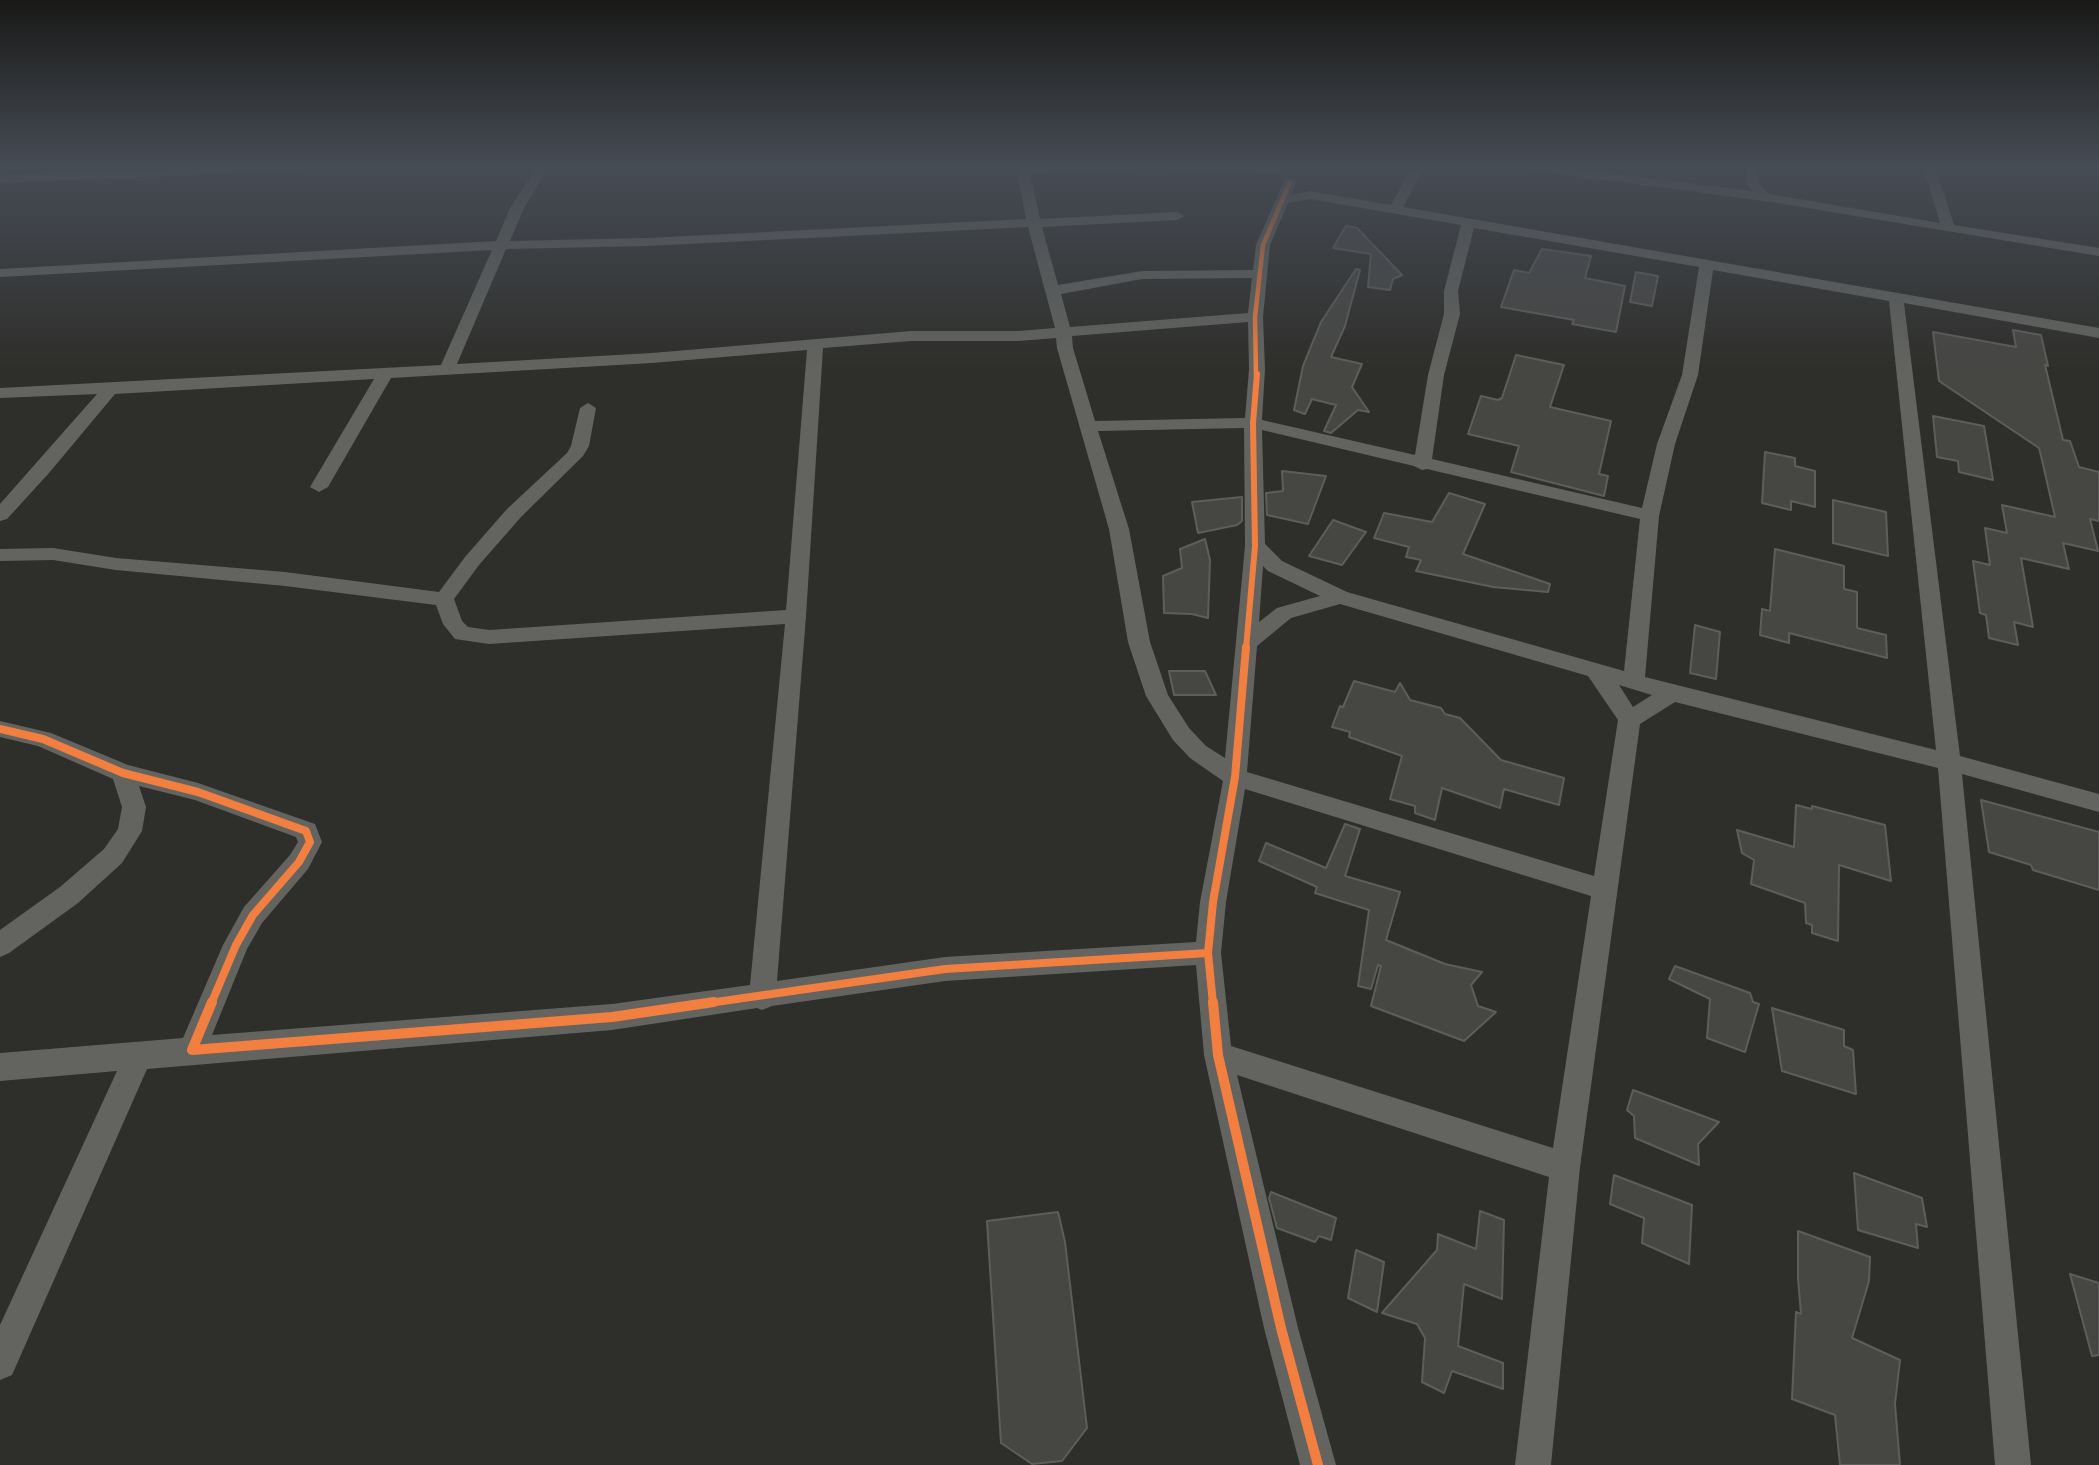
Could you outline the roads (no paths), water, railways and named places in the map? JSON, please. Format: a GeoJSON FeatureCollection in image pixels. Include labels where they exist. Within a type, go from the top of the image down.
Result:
{"type":"FeatureCollection","features":[{"type":"Feature","properties":{"kind":"street"},"geometry":{"type":"LineString","coordinates":[[447,369],[505,234]]}},
{"type":"Feature","properties":{"kind":"street"},"geometry":{"type":"LineString","coordinates":[[0,274],[500,246],[802,234]]}},
{"type":"Feature","properties":{"kind":"street"},"geometry":{"type":"LineString","coordinates":[[1037,234],[1064,333],[1065,348],[1119,529],[1139,642],[1157,696],[1181,734],[1198,751],[1235,777],[1605,890]]}},
{"type":"Feature","properties":{"kind":"street"},"geometry":{"type":"LineString","coordinates":[[1267,234],[1255,317],[1255,546],[1248,642],[1235,777],[1213,902],[1208,953],[1218,1055],[1281,1328],[1318,1465]]}},
{"type":"Feature","properties":{"kind":"street"},"geometry":{"type":"LineString","coordinates":[[1422,465],[1436,374],[1452,314],[1451,291],[1465,234]]}},
{"type":"Feature","properties":{"kind":"street"},"geometry":{"type":"LineString","coordinates":[[1528,234],[2099,332]]}},
{"type":"Feature","properties":{"kind":"street"},"geometry":{"type":"LineString","coordinates":[[1988,234],[2099,252]]}},
{"type":"Feature","properties":{"kind":"street"},"geometry":{"type":"LineString","coordinates":[[1634,681],[1650,516],[1666,444],[1690,375],[1707,265]]}},
{"type":"Feature","properties":{"kind":"street"},"geometry":{"type":"LineString","coordinates":[[1052,291],[1142,275],[1260,274]]}},
{"type":"Feature","properties":{"kind":"street"},"geometry":{"type":"LineString","coordinates":[[1896,297],[1950,762],[2013,1465]]}},
{"type":"Feature","properties":{"kind":"street"},"geometry":{"type":"LineString","coordinates":[[0,393],[110,390],[386,373],[815,346],[924,335],[1018,336],[1255,317]]}},
{"type":"Feature","properties":{"kind":"street"},"geometry":{"type":"LineString","coordinates":[[762,998],[796,616],[815,346]]}},
{"type":"Feature","properties":{"kind":"street"},"geometry":{"type":"LineString","coordinates":[[319,487],[386,373]]}},
{"type":"Feature","properties":{"kind":"street"},"geometry":{"type":"LineString","coordinates":[[0,515],[110,390]]}},
{"type":"Feature","properties":{"kind":"street"},"geometry":{"type":"LineString","coordinates":[[444,599],[472,561],[506,523],[574,456],[580,446],[588,408]]}},
{"type":"Feature","properties":{"kind":"street"},"geometry":{"type":"LineString","coordinates":[[1090,426],[1253,423],[1422,465],[1650,516]]}},
{"type":"Feature","properties":{"kind":"street"},"geometry":{"type":"LineString","coordinates":[[1255,546],[1275,566],[1340,597],[1672,693],[1950,762],[2099,803]]}},
{"type":"Feature","properties":{"kind":"street"},"geometry":{"type":"LineString","coordinates":[[0,555],[52,554],[116,564],[285,579],[444,599]]}},
{"type":"Feature","properties":{"kind":"street"},"geometry":{"type":"LineString","coordinates":[[1248,642],[1284,613],[1340,597]]}},
{"type":"Feature","properties":{"kind":"street"},"geometry":{"type":"LineString","coordinates":[[444,599],[453,624],[461,634],[489,637],[796,616]]}},
{"type":"Feature","properties":{"kind":"street"},"geometry":{"type":"LineString","coordinates":[[1533,1465],[1565,1167],[1629,720],[1594,669]]}},
{"type":"Feature","properties":{"kind":"street"},"geometry":{"type":"LineString","coordinates":[[1629,720],[1672,693]]}},
{"type":"Feature","properties":{"kind":"street"},"geometry":{"type":"LineString","coordinates":[[0,729],[43,739],[123,773],[198,792],[306,831],[310,842],[299,862],[253,915],[236,945],[192,1050]]}},
{"type":"Feature","properties":{"kind":"street"},"geometry":{"type":"LineString","coordinates":[[0,944],[69,895],[113,856],[130,831],[134,807],[123,773]]}},
{"type":"Feature","properties":{"kind":"street"},"geometry":{"type":"LineString","coordinates":[[0,1067],[612,1017],[762,998],[848,982],[945,969],[1208,953]]}},
{"type":"Feature","properties":{"kind":"street"},"geometry":{"type":"LineString","coordinates":[[1218,1055],[1565,1167]]}},
{"type":"Feature","properties":{"kind":"street"},"geometry":{"type":"LineString","coordinates":[[0,1363],[138,1057]]}}]}
